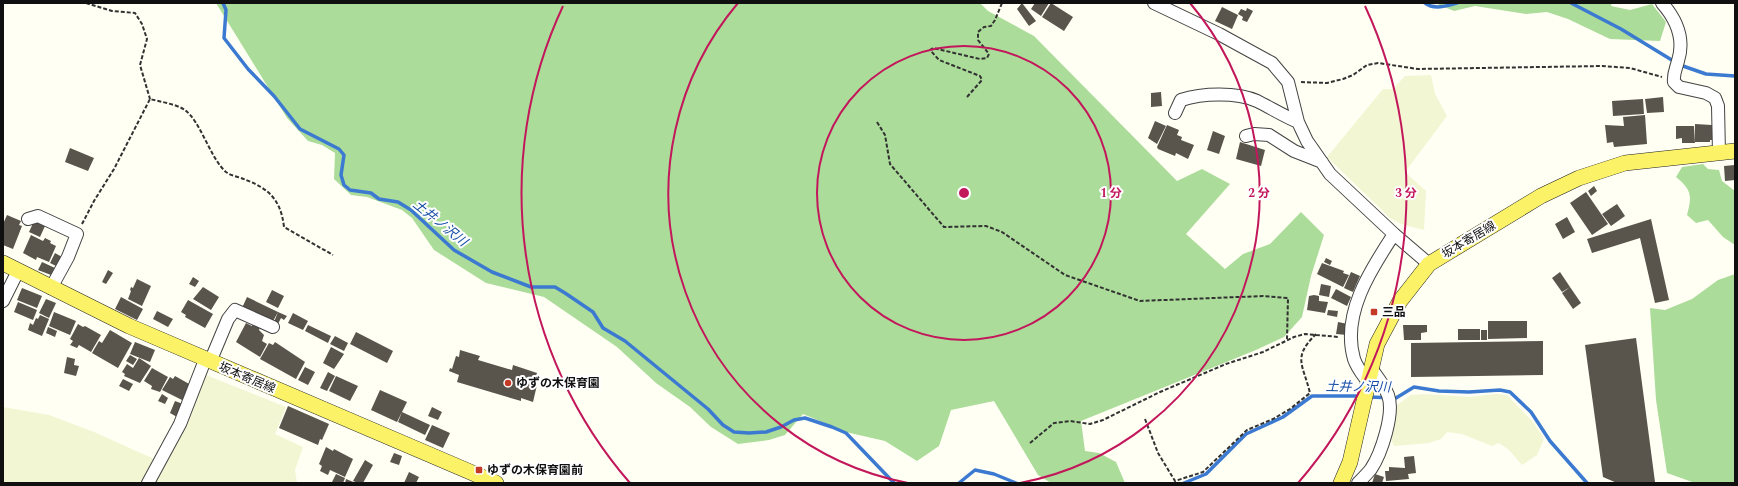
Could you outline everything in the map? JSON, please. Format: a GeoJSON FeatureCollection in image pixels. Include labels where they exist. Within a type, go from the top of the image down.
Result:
{"type":"FeatureCollection","features":[{"type":"Feature","properties":{"kind":"main road","name":"坂本寄居線"},"geometry":{"type":"LineString","coordinates":[[1341,483],[1350,462],[1377,344],[1400,301],[1429,264],[1541,196],[1579,178],[1624,163],[1735,151]]}},
{"type":"Feature","properties":{"kind":"main road","name":"坂本寄居線"},"geometry":{"type":"LineString","coordinates":[[3,263],[129,326],[496,483]]}},
{"type":"Feature","properties":{"kind":"street"},"geometry":{"type":"LineString","coordinates":[[1154,3],[1220,34],[1272,63],[1288,82],[1298,122],[1307,141],[1330,174],[1394,234],[1429,264]]}},
{"type":"Feature","properties":{"kind":"street"},"geometry":{"type":"LineString","coordinates":[[1662,3],[1678,26],[1682,44],[1673,74],[1674,82],[1679,87],[1706,93],[1715,98],[1718,106],[1719,153]]}},
{"type":"Feature","properties":{"kind":"street"},"geometry":{"type":"LineString","coordinates":[[1175,113],[1181,100],[1190,97],[1214,95],[1246,98],[1257,101],[1282,116],[1298,122]]}},
{"type":"Feature","properties":{"kind":"street"},"geometry":{"type":"LineString","coordinates":[[1246,136],[1254,134],[1269,135],[1294,151],[1322,162]]}},
{"type":"Feature","properties":{"kind":"street"},"geometry":{"type":"LineString","coordinates":[[28,219],[38,216],[77,234],[68,257],[51,288]]}},
{"type":"Feature","properties":{"kind":"street"},"geometry":{"type":"LineString","coordinates":[[1358,483],[1371,470],[1378,455],[1384,439],[1390,408],[1388,396],[1354,359],[1352,339],[1353,318],[1358,298],[1370,270],[1394,234]]}},
{"type":"Feature","properties":{"kind":"street"},"geometry":{"type":"LineString","coordinates":[[3,301],[18,271]]}},
{"type":"Feature","properties":{"kind":"street"},"geometry":{"type":"LineString","coordinates":[[148,483],[180,424],[228,319],[235,310],[273,327]]}},
{"type":"Feature","properties":{"kind":"path"},"geometry":{"type":"LineString","coordinates":[[77,234],[94,201],[114,169],[150,99],[140,65],[147,39],[142,24],[135,13],[112,11],[86,3]]}},
{"type":"Feature","properties":{"kind":"path"},"geometry":{"type":"LineString","coordinates":[[967,97],[982,80],[980,76],[939,60],[930,50],[933,48],[980,59],[987,58],[989,54],[978,40],[978,32],[984,27],[991,26],[1002,3]]}},
{"type":"Feature","properties":{"kind":"path"},"geometry":{"type":"LineString","coordinates":[[1288,82],[1327,83],[1353,75],[1367,64],[1378,63],[1418,69],[1602,66],[1630,68],[1653,73],[1674,82]]}},
{"type":"Feature","properties":{"kind":"path"},"geometry":{"type":"LineString","coordinates":[[150,99],[184,109],[191,115],[211,150],[227,173],[265,189],[276,200],[282,213],[284,227],[333,254]]}},
{"type":"Feature","properties":{"kind":"path"},"geometry":{"type":"LineString","coordinates":[[877,122],[885,136],[890,164],[944,227],[986,226],[1002,232],[1065,275],[1140,301],[1263,296],[1288,298],[1287,339]]}},
{"type":"Feature","properties":{"kind":"path"},"geometry":{"type":"LineString","coordinates":[[1030,443],[1054,423],[1070,421],[1090,424],[1104,420],[1160,392],[1226,364],[1263,352],[1287,339],[1305,334],[1352,339]]}},
{"type":"Feature","properties":{"kind":"path"},"geometry":{"type":"LineString","coordinates":[[1145,419],[1158,453],[1175,481],[1203,472],[1247,430],[1273,419],[1290,409],[1310,393],[1301,363],[1301,353],[1316,334]]}},
{"type":"Feature","properties":{"kind":"green space"},"geometry":{"type":"Polygon","coordinates":[[[216,3],[980,3],[988,11],[1034,36],[1177,181],[1202,169],[1230,184],[1186,234],[1225,269],[1243,254],[1270,244],[1301,212],[1324,235],[1311,276],[1302,317],[1284,337],[1256,350],[1081,421],[1085,451],[1099,453],[1116,462],[1125,483],[1051,483],[1038,475],[994,401],[951,410],[939,446],[917,461],[885,441],[846,432],[803,414],[785,435],[769,440],[738,444],[711,427],[690,407],[656,383],[617,347],[544,297],[486,283],[434,250],[412,218],[402,210],[367,197],[351,195],[334,179],[335,153],[322,145],[308,141],[287,118],[216,3]]]}},
{"type":"Feature","properties":{"kind":"green space"},"geometry":{"type":"Polygon","coordinates":[[[1435,3],[1612,3],[1611,6],[1630,10],[1652,4],[1666,22],[1660,41],[1610,39],[1568,19],[1547,12],[1526,14],[1475,6],[1454,11],[1435,3]]]}},
{"type":"Feature","properties":{"kind":"green space"},"geometry":{"type":"Polygon","coordinates":[[[1431,75],[1435,94],[1447,116],[1405,172],[1426,191],[1424,230],[1401,224],[1390,218],[1327,157],[1383,89],[1393,89],[1405,76],[1431,75]]]}},
{"type":"Feature","properties":{"kind":"green space"},"geometry":{"type":"Polygon","coordinates":[[[1703,164],[1708,169],[1719,170],[1722,181],[1735,191],[1735,245],[1723,237],[1708,220],[1696,223],[1687,215],[1690,203],[1688,190],[1676,177],[1682,167],[1703,164]]]}},
{"type":"Feature","properties":{"kind":"green space"},"geometry":{"type":"Polygon","coordinates":[[[1735,274],[1735,483],[1695,483],[1667,473],[1656,400],[1650,308],[1665,310],[1692,299],[1718,280],[1735,274]]]}},
{"type":"Feature","properties":{"kind":"green space"},"geometry":{"type":"Polygon","coordinates":[[[206,375],[286,407],[275,434],[303,447],[295,470],[297,483],[153,483],[206,375]]]}},
{"type":"Feature","properties":{"kind":"green space"},"geometry":{"type":"Polygon","coordinates":[[[1424,394],[1470,397],[1496,394],[1507,395],[1534,423],[1544,439],[1537,455],[1522,465],[1509,450],[1499,443],[1492,446],[1462,434],[1447,432],[1441,439],[1429,443],[1394,446],[1391,440],[1397,405],[1411,395],[1424,394]]]}},
{"type":"Feature","properties":{"kind":"green space"},"geometry":{"type":"Polygon","coordinates":[[[3,407],[49,415],[94,432],[154,459],[142,483],[3,483],[3,407]]]}},
{"type":"Feature","properties":{"kind":"building"},"geometry":{"type":"Polygon","coordinates":[[[1022,3],[1036,21],[1029,26],[1017,9],[1022,3]]]}},
{"type":"Feature","properties":{"kind":"building"},"geometry":{"type":"Polygon","coordinates":[[[1035,3],[1049,3],[1041,16],[1031,9],[1035,3]]]}},
{"type":"Feature","properties":{"kind":"building"},"geometry":{"type":"Polygon","coordinates":[[[1051,3],[1073,17],[1064,31],[1042,17],[1051,3]]]}},
{"type":"Feature","properties":{"kind":"building"},"geometry":{"type":"Polygon","coordinates":[[[1222,7],[1238,15],[1232,29],[1215,21],[1222,7]]]}},
{"type":"Feature","properties":{"kind":"building"},"geometry":{"type":"Polygon","coordinates":[[[1247,8],[1253,11],[1247,22],[1242,20],[1243,17],[1238,14],[1241,9],[1246,11],[1247,8]]]}},
{"type":"Feature","properties":{"kind":"building"},"geometry":{"type":"Polygon","coordinates":[[[1161,92],[1162,106],[1151,107],[1151,93],[1161,92]]]}},
{"type":"Feature","properties":{"kind":"building"},"geometry":{"type":"Polygon","coordinates":[[[1663,97],[1664,112],[1647,113],[1645,99],[1663,97]]]}},
{"type":"Feature","properties":{"kind":"building"},"geometry":{"type":"Polygon","coordinates":[[[1643,99],[1644,114],[1613,116],[1612,101],[1643,99]]]}},
{"type":"Feature","properties":{"kind":"building"},"geometry":{"type":"Polygon","coordinates":[[[1645,115],[1647,144],[1614,147],[1613,142],[1607,143],[1605,125],[1624,126],[1623,117],[1645,115]]]}},
{"type":"Feature","properties":{"kind":"building"},"geometry":{"type":"Polygon","coordinates":[[[1155,121],[1166,126],[1157,144],[1148,138],[1155,121]]]}},
{"type":"Feature","properties":{"kind":"building"},"geometry":{"type":"Polygon","coordinates":[[[1695,124],[1712,125],[1712,140],[1710,140],[1710,142],[1695,142],[1695,124]]]}},
{"type":"Feature","properties":{"kind":"building"},"geometry":{"type":"Polygon","coordinates":[[[1167,125],[1179,130],[1177,135],[1182,137],[1181,140],[1194,145],[1188,159],[1176,153],[1175,156],[1158,149],[1157,147],[1167,125]]]}},
{"type":"Feature","properties":{"kind":"building"},"geometry":{"type":"Polygon","coordinates":[[[1676,126],[1694,126],[1695,143],[1682,143],[1682,138],[1676,139],[1676,126]]]}},
{"type":"Feature","properties":{"kind":"building"},"geometry":{"type":"Polygon","coordinates":[[[1213,131],[1225,136],[1219,154],[1207,150],[1213,131]]]}},
{"type":"Feature","properties":{"kind":"building"},"geometry":{"type":"Polygon","coordinates":[[[1240,142],[1265,150],[1261,166],[1236,159],[1240,142]]]}},
{"type":"Feature","properties":{"kind":"building"},"geometry":{"type":"Polygon","coordinates":[[[70,148],[94,158],[88,171],[65,162],[70,148]]]}},
{"type":"Feature","properties":{"kind":"building"},"geometry":{"type":"Polygon","coordinates":[[[1735,165],[1735,180],[1725,181],[1724,166],[1735,165]]]}},
{"type":"Feature","properties":{"kind":"building"},"geometry":{"type":"Polygon","coordinates":[[[1594,186],[1597,191],[1591,196],[1588,191],[1594,186]]]}},
{"type":"Feature","properties":{"kind":"building"},"geometry":{"type":"Polygon","coordinates":[[[1586,192],[1608,224],[1592,235],[1570,203],[1586,192]]]}},
{"type":"Feature","properties":{"kind":"building"},"geometry":{"type":"Polygon","coordinates":[[[1617,204],[1625,216],[1611,226],[1602,214],[1617,204]]]}},
{"type":"Feature","properties":{"kind":"building"},"geometry":{"type":"Polygon","coordinates":[[[7,215],[21,221],[19,225],[22,226],[13,249],[3,245],[3,224],[7,215]]]}},
{"type":"Feature","properties":{"kind":"building"},"geometry":{"type":"Polygon","coordinates":[[[1567,217],[1575,232],[1563,239],[1555,224],[1567,217]]]}},
{"type":"Feature","properties":{"kind":"building"},"geometry":{"type":"Polygon","coordinates":[[[1651,219],[1669,300],[1655,303],[1640,238],[1592,253],[1587,239],[1651,219]]]}},
{"type":"Feature","properties":{"kind":"building"},"geometry":{"type":"Polygon","coordinates":[[[34,221],[45,226],[40,237],[29,232],[34,221]]]}},
{"type":"Feature","properties":{"kind":"building"},"geometry":{"type":"Polygon","coordinates":[[[31,235],[43,241],[45,238],[56,246],[49,262],[37,257],[36,260],[23,253],[31,235]]]}},
{"type":"Feature","properties":{"kind":"building"},"geometry":{"type":"Polygon","coordinates":[[[55,253],[62,257],[58,267],[50,263],[55,253]]]}},
{"type":"Feature","properties":{"kind":"building"},"geometry":{"type":"Polygon","coordinates":[[[1326,258],[1332,261],[1330,265],[1324,262],[1326,258]]]}},
{"type":"Feature","properties":{"kind":"building"},"geometry":{"type":"Polygon","coordinates":[[[42,262],[55,268],[51,275],[38,270],[42,262]]]}},
{"type":"Feature","properties":{"kind":"building"},"geometry":{"type":"Polygon","coordinates":[[[1322,263],[1344,271],[1343,273],[1349,275],[1343,287],[1317,274],[1322,263]]]}},
{"type":"Feature","properties":{"kind":"building"},"geometry":{"type":"Polygon","coordinates":[[[108,270],[113,273],[106,284],[102,282],[108,270]]]}},
{"type":"Feature","properties":{"kind":"building"},"geometry":{"type":"Polygon","coordinates":[[[1351,272],[1360,276],[1353,292],[1344,288],[1351,272]]]}},
{"type":"Feature","properties":{"kind":"building"},"geometry":{"type":"Polygon","coordinates":[[[1560,272],[1570,287],[1562,292],[1552,278],[1560,272]]]}},
{"type":"Feature","properties":{"kind":"building"},"geometry":{"type":"Polygon","coordinates":[[[193,277],[199,281],[195,287],[189,284],[193,277]]]}},
{"type":"Feature","properties":{"kind":"building"},"geometry":{"type":"Polygon","coordinates":[[[137,279],[151,286],[142,306],[128,299],[131,287],[133,288],[137,279]]]}},
{"type":"Feature","properties":{"kind":"building"},"geometry":{"type":"Polygon","coordinates":[[[1321,284],[1331,286],[1329,297],[1319,295],[1321,284]]]}},
{"type":"Feature","properties":{"kind":"building"},"geometry":{"type":"Polygon","coordinates":[[[203,287],[219,297],[211,310],[193,299],[203,287]]]}},
{"type":"Feature","properties":{"kind":"building"},"geometry":{"type":"Polygon","coordinates":[[[1570,287],[1581,303],[1573,309],[1562,293],[1570,287]]]}},
{"type":"Feature","properties":{"kind":"building"},"geometry":{"type":"Polygon","coordinates":[[[22,288],[42,296],[37,308],[17,300],[22,288]]]}},
{"type":"Feature","properties":{"kind":"building"},"geometry":{"type":"Polygon","coordinates":[[[1336,289],[1351,297],[1347,306],[1331,298],[1336,289]]]}},
{"type":"Feature","properties":{"kind":"building"},"geometry":{"type":"Polygon","coordinates":[[[272,290],[284,296],[278,308],[266,302],[272,290]]]}},
{"type":"Feature","properties":{"kind":"building"},"geometry":{"type":"Polygon","coordinates":[[[1309,296],[1319,296],[1319,301],[1328,302],[1325,313],[1307,310],[1309,296]]]}},
{"type":"Feature","properties":{"kind":"building"},"geometry":{"type":"Polygon","coordinates":[[[121,297],[143,309],[137,320],[115,309],[121,297]]]}},
{"type":"Feature","properties":{"kind":"building"},"geometry":{"type":"Polygon","coordinates":[[[247,297],[278,312],[272,323],[242,308],[247,297]]]}},
{"type":"Feature","properties":{"kind":"building"},"geometry":{"type":"Polygon","coordinates":[[[46,299],[56,303],[49,318],[39,313],[46,299]]]}},
{"type":"Feature","properties":{"kind":"building"},"geometry":{"type":"Polygon","coordinates":[[[188,300],[213,314],[205,328],[185,317],[186,315],[181,312],[188,300]]]}},
{"type":"Feature","properties":{"kind":"building"},"geometry":{"type":"Polygon","coordinates":[[[18,302],[37,310],[33,320],[14,312],[18,302]]]}},
{"type":"Feature","properties":{"kind":"building"},"geometry":{"type":"Polygon","coordinates":[[[1328,310],[1338,311],[1337,317],[1327,315],[1328,310]]]}},
{"type":"Feature","properties":{"kind":"building"},"geometry":{"type":"Polygon","coordinates":[[[157,311],[173,319],[168,327],[153,319],[157,311]]]}},
{"type":"Feature","properties":{"kind":"building"},"geometry":{"type":"Polygon","coordinates":[[[54,312],[76,321],[70,335],[49,326],[54,312]]]}},
{"type":"Feature","properties":{"kind":"building"},"geometry":{"type":"Polygon","coordinates":[[[278,312],[287,316],[284,320],[281,318],[278,324],[274,322],[278,312]]]}},
{"type":"Feature","properties":{"kind":"building"},"geometry":{"type":"Polygon","coordinates":[[[293,313],[308,321],[303,330],[288,323],[293,313]]]}},
{"type":"Feature","properties":{"kind":"building"},"geometry":{"type":"Polygon","coordinates":[[[40,315],[49,319],[42,336],[28,330],[30,323],[33,325],[36,318],[38,319],[40,315]]]}},
{"type":"Feature","properties":{"kind":"building"},"geometry":{"type":"Polygon","coordinates":[[[1488,321],[1527,321],[1527,338],[1488,339],[1488,321]]]}},
{"type":"Feature","properties":{"kind":"building"},"geometry":{"type":"Polygon","coordinates":[[[1338,322],[1348,324],[1347,335],[1336,334],[1338,322]]]}},
{"type":"Feature","properties":{"kind":"building"},"geometry":{"type":"Polygon","coordinates":[[[246,323],[252,326],[253,323],[260,327],[259,330],[264,335],[262,341],[267,344],[260,357],[236,342],[246,323]]]}},
{"type":"Feature","properties":{"kind":"building"},"geometry":{"type":"Polygon","coordinates":[[[78,324],[83,327],[85,326],[101,335],[91,352],[79,345],[77,348],[70,345],[73,341],[70,339],[78,324]]]}},
{"type":"Feature","properties":{"kind":"building"},"geometry":{"type":"Polygon","coordinates":[[[308,325],[331,336],[328,343],[305,331],[308,325]]]}},
{"type":"Feature","properties":{"kind":"building"},"geometry":{"type":"Polygon","coordinates":[[[1403,325],[1427,325],[1427,332],[1421,333],[1421,340],[1404,340],[1403,325]]]}},
{"type":"Feature","properties":{"kind":"building"},"geometry":{"type":"Polygon","coordinates":[[[48,327],[57,331],[55,337],[46,333],[48,327]]]}},
{"type":"Feature","properties":{"kind":"building"},"geometry":{"type":"Polygon","coordinates":[[[1458,329],[1480,329],[1480,340],[1458,340],[1458,329]]]}},
{"type":"Feature","properties":{"kind":"building"},"geometry":{"type":"Polygon","coordinates":[[[110,330],[132,343],[118,368],[92,353],[99,341],[102,343],[110,330]]]}},
{"type":"Feature","properties":{"kind":"building"},"geometry":{"type":"Polygon","coordinates":[[[1481,330],[1487,330],[1487,340],[1481,340],[1481,330]]]}},
{"type":"Feature","properties":{"kind":"building"},"geometry":{"type":"Polygon","coordinates":[[[356,332],[393,351],[387,363],[350,344],[356,332]]]}},
{"type":"Feature","properties":{"kind":"building"},"geometry":{"type":"Polygon","coordinates":[[[335,336],[348,343],[344,351],[330,344],[335,336]]]}},
{"type":"Feature","properties":{"kind":"building"},"geometry":{"type":"Polygon","coordinates":[[[1636,338],[1655,482],[1617,483],[1603,477],[1585,345],[1636,338]]]}},
{"type":"Feature","properties":{"kind":"building"},"geometry":{"type":"Polygon","coordinates":[[[1543,341],[1543,375],[1411,377],[1411,343],[1543,341]]]}},
{"type":"Feature","properties":{"kind":"building"},"geometry":{"type":"Polygon","coordinates":[[[135,342],[155,350],[150,362],[130,354],[135,342]]]}},
{"type":"Feature","properties":{"kind":"building"},"geometry":{"type":"Polygon","coordinates":[[[275,342],[305,362],[296,379],[260,359],[269,343],[273,345],[275,342]]]}},
{"type":"Feature","properties":{"kind":"building"},"geometry":{"type":"Polygon","coordinates":[[[331,347],[344,354],[334,369],[323,363],[331,347]]]}},
{"type":"Feature","properties":{"kind":"building"},"geometry":{"type":"Polygon","coordinates":[[[460,350],[480,356],[478,360],[512,370],[513,365],[537,373],[534,384],[537,385],[533,402],[521,398],[521,401],[457,382],[459,375],[449,371],[450,368],[452,369],[456,356],[459,357],[460,350]]]}},
{"type":"Feature","properties":{"kind":"building"},"geometry":{"type":"Polygon","coordinates":[[[130,355],[137,359],[133,365],[126,361],[130,355]]]}},
{"type":"Feature","properties":{"kind":"building"},"geometry":{"type":"Polygon","coordinates":[[[67,357],[75,359],[74,365],[79,366],[76,376],[64,373],[67,357]]]}},
{"type":"Feature","properties":{"kind":"building"},"geometry":{"type":"Polygon","coordinates":[[[139,358],[151,366],[140,383],[124,376],[125,374],[122,372],[127,364],[133,368],[139,358]]]}},
{"type":"Feature","properties":{"kind":"building"},"geometry":{"type":"Polygon","coordinates":[[[305,367],[315,372],[308,385],[298,380],[305,367]]]}},
{"type":"Feature","properties":{"kind":"building"},"geometry":{"type":"Polygon","coordinates":[[[152,368],[168,377],[160,392],[151,389],[152,386],[144,381],[152,368]]]}},
{"type":"Feature","properties":{"kind":"building"},"geometry":{"type":"Polygon","coordinates":[[[328,372],[335,376],[327,391],[320,388],[328,372]]]}},
{"type":"Feature","properties":{"kind":"building"},"geometry":{"type":"Polygon","coordinates":[[[175,376],[191,385],[182,400],[162,390],[170,377],[173,379],[175,376]]]}},
{"type":"Feature","properties":{"kind":"building"},"geometry":{"type":"Polygon","coordinates":[[[336,376],[358,386],[350,401],[329,391],[336,376]]]}},
{"type":"Feature","properties":{"kind":"building"},"geometry":{"type":"Polygon","coordinates":[[[123,379],[133,384],[129,391],[119,386],[123,379]]]}},
{"type":"Feature","properties":{"kind":"building"},"geometry":{"type":"Polygon","coordinates":[[[380,390],[407,402],[397,422],[371,410],[380,390]]]}},
{"type":"Feature","properties":{"kind":"building"},"geometry":{"type":"Polygon","coordinates":[[[162,394],[168,398],[165,404],[158,401],[162,394]]]}},
{"type":"Feature","properties":{"kind":"building"},"geometry":{"type":"Polygon","coordinates":[[[175,401],[183,404],[177,417],[170,413],[175,401]]]}},
{"type":"Feature","properties":{"kind":"building"},"geometry":{"type":"Polygon","coordinates":[[[288,406],[329,424],[322,440],[320,439],[318,445],[279,428],[288,406]]]}},
{"type":"Feature","properties":{"kind":"building"},"geometry":{"type":"Polygon","coordinates":[[[432,407],[442,412],[438,420],[428,416],[432,407]]]}},
{"type":"Feature","properties":{"kind":"building"},"geometry":{"type":"Polygon","coordinates":[[[402,412],[430,425],[425,435],[398,422],[402,412]]]}},
{"type":"Feature","properties":{"kind":"building"},"geometry":{"type":"Polygon","coordinates":[[[432,425],[450,433],[443,448],[425,440],[432,425]]]}},
{"type":"Feature","properties":{"kind":"building"},"geometry":{"type":"Polygon","coordinates":[[[326,447],[333,451],[334,449],[353,459],[345,477],[330,470],[328,475],[320,471],[322,466],[319,464],[326,447]]]}},
{"type":"Feature","properties":{"kind":"building"},"geometry":{"type":"Polygon","coordinates":[[[394,453],[402,456],[399,465],[390,462],[394,453]]]}},
{"type":"Feature","properties":{"kind":"building"},"geometry":{"type":"Polygon","coordinates":[[[1414,456],[1416,473],[1408,474],[1409,479],[1386,481],[1385,471],[1389,471],[1389,467],[1405,468],[1404,457],[1414,456]]]}},
{"type":"Feature","properties":{"kind":"building"},"geometry":{"type":"Polygon","coordinates":[[[365,460],[373,465],[363,483],[353,481],[365,460]]]}},
{"type":"Feature","properties":{"kind":"building"},"geometry":{"type":"Polygon","coordinates":[[[409,472],[419,477],[416,483],[404,483],[409,472]]]}},
{"type":"Feature","properties":{"kind":"building"},"geometry":{"type":"Polygon","coordinates":[[[336,474],[345,478],[343,483],[332,482],[336,474]]]}},
{"type":"Feature","properties":{"kind":"building"},"geometry":{"type":"Polygon","coordinates":[[[1375,474],[1384,477],[1382,483],[1372,483],[1375,474]]]}},
{"type":"Feature","properties":{"kind":"building"},"geometry":{"type":"Polygon","coordinates":[[[346,479],[356,483],[345,483],[346,479]]]}},
{"type":"Feature","properties":{"kind":"waterway","name":"土井ノ沢川"},"geometry":{"type":"LineString","coordinates":[[223,3],[226,10],[224,38],[248,69],[274,96],[300,129],[339,149],[344,155],[341,175],[344,185],[350,190],[371,193],[379,199],[398,202],[411,210],[454,250],[492,272],[531,287],[555,287],[565,293],[593,312],[603,328],[625,341],[708,409],[723,425],[734,432],[766,432],[781,427],[794,420],[805,418],[846,433],[894,483]]}},
{"type":"Feature","properties":{"kind":"waterway"},"geometry":{"type":"LineString","coordinates":[[1425,3],[1436,7],[1457,3]]}},
{"type":"Feature","properties":{"kind":"waterway"},"geometry":{"type":"LineString","coordinates":[[1571,3],[1621,29],[1675,62]]}},
{"type":"Feature","properties":{"kind":"waterway"},"geometry":{"type":"LineString","coordinates":[[1680,65],[1706,74],[1735,76]]}},
{"type":"Feature","properties":{"kind":"waterway","name":"土井ノ沢川"},"geometry":{"type":"LineString","coordinates":[[1369,397],[1396,398],[1414,387],[1439,391],[1469,392],[1500,390],[1510,392],[1531,412],[1550,441],[1587,483]]}},
{"type":"Feature","properties":{"kind":"waterway","name":"土井ノ沢川"},"geometry":{"type":"LineString","coordinates":[[1184,483],[1206,474],[1246,434],[1283,417],[1312,396],[1361,396]]}},
{"type":"Feature","properties":{"kind":"waterway","name":"土井ノ沢川"},"geometry":{"type":"LineString","coordinates":[[959,483],[975,470],[994,474],[1016,483]]}},
{"type":"Feature","properties":{"kind":"place","name":"三品"},"geometry":{"type":"Point","coordinates":[1374,312]}},
{"type":"Feature","properties":{"kind":"place","name":"ゆずの木保育園"},"geometry":{"type":"Point","coordinates":[508,383]}},
{"type":"Feature","properties":{"kind":"place","name":"ゆずの木保育園前"},"geometry":{"type":"Point","coordinates":[479,470]}}]}
